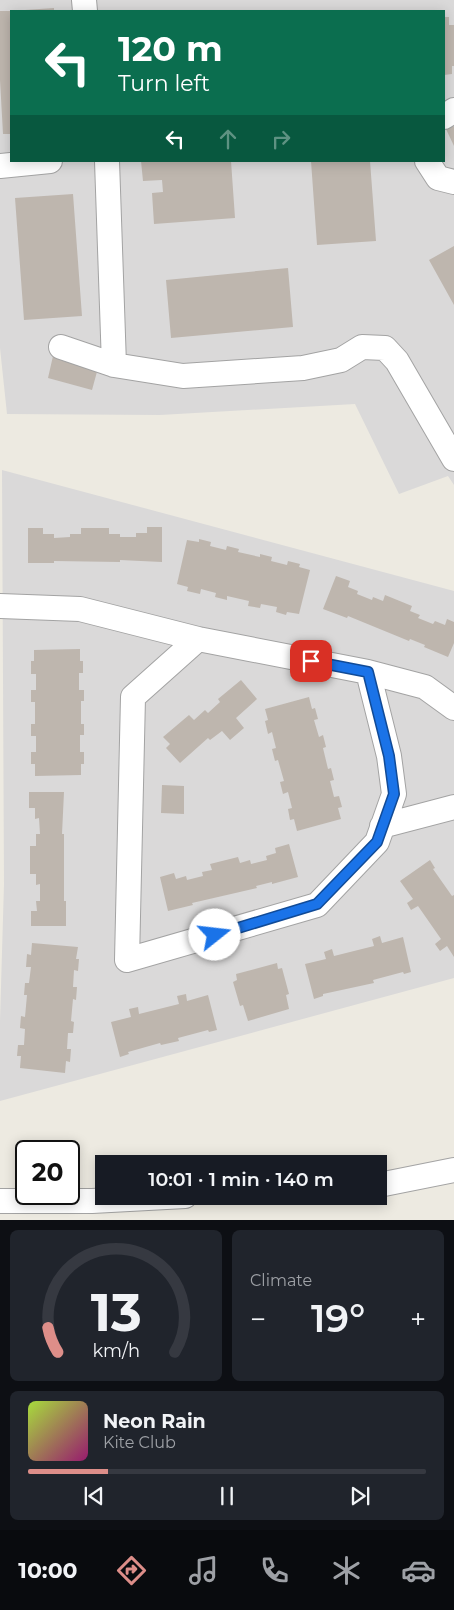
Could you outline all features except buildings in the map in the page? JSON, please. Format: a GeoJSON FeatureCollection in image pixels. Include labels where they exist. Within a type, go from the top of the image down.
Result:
{"type":"FeatureCollection","features":[{"type":"Feature","properties":{"kind":"street"},"geometry":{"type":"LineString","coordinates":[[0,166],[40,162]]}},
{"type":"Feature","properties":{"kind":"street"},"geometry":{"type":"LineString","coordinates":[[107,162],[114,365]]}},
{"type":"Feature","properties":{"kind":"street"},"geometry":{"type":"LineString","coordinates":[[428,162],[438,178],[454,182]]}},
{"type":"Feature","properties":{"kind":"street"},"geometry":{"type":"LineString","coordinates":[[61,347],[114,365],[183,376],[303,368],[341,360],[362,347],[385,348],[397,362],[454,460]]}},
{"type":"Feature","properties":{"kind":"street"},"geometry":{"type":"LineString","coordinates":[[0,606],[80,609],[198,639],[368,672],[425,687],[454,708]]}},
{"type":"Feature","properties":{"kind":"street"},"geometry":{"type":"LineString","coordinates":[[198,639],[133,697],[127,960],[317,904],[377,842],[394,794],[389,756],[368,672]]}},
{"type":"Feature","properties":{"kind":"street"},"geometry":{"type":"LineString","coordinates":[[382,826],[454,807]]}},
{"type":"Feature","properties":{"kind":"street"},"geometry":{"type":"LineString","coordinates":[[387,1183],[454,1170]]}},
{"type":"Feature","properties":{"kind":"street"},"geometry":{"type":"LineString","coordinates":[[0,1201],[95,1201]]}},
{"type":"Feature","properties":{"kind":"shaded area"},"geometry":{"type":"Polygon","coordinates":[[[0,0],[454,0],[454,485],[448,476],[399,494],[355,404],[160,415],[7,414],[0,348],[0,0]]]}},
{"type":"Feature","properties":{"kind":"shaded area"},"geometry":{"type":"Polygon","coordinates":[[[2,470],[454,591],[454,978],[0,1101],[4,884],[2,470]]]}},
{"type":"Feature","properties":{"kind":"route"},"geometry":{"type":"LineString","coordinates":[[215,935],[317,904],[377,842],[394,794],[389,756],[368,672],[311,661]]}}]}
